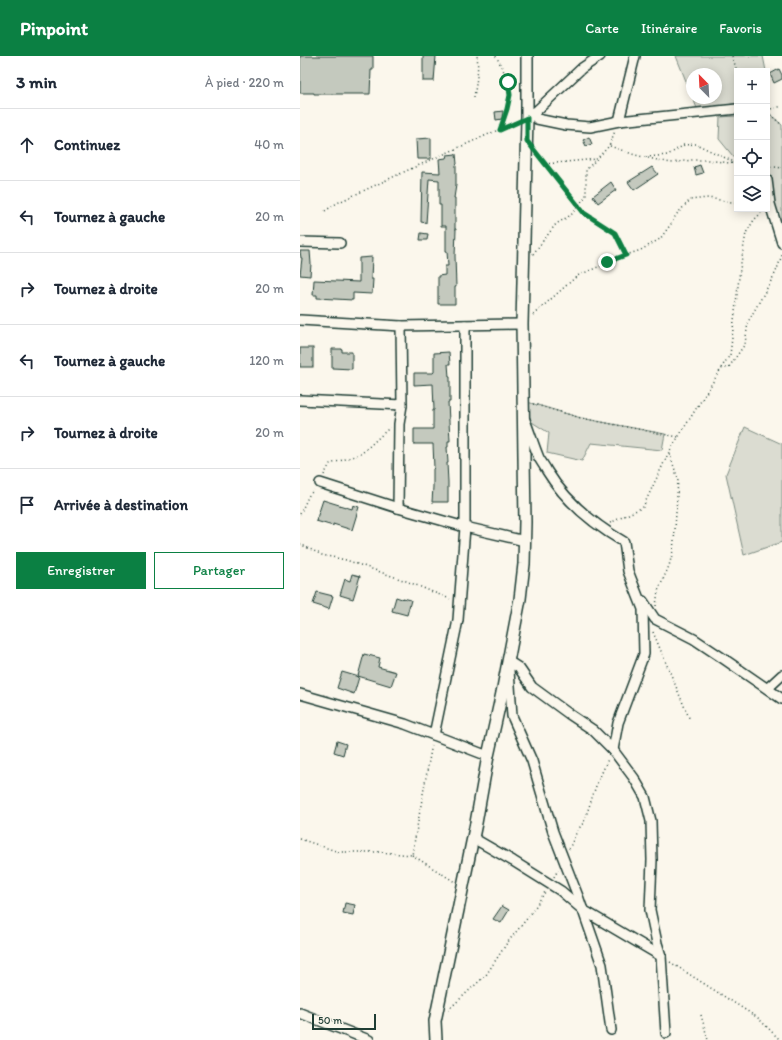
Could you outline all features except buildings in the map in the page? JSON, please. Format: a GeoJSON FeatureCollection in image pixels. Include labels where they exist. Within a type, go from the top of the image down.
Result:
{"type":"FeatureCollection","features":[{"type":"Feature","properties":{"kind":"street"},"geometry":{"type":"LineString","coordinates":[[436,1040],[435,1021],[520,600],[524,564],[524,401],[522,324],[527,141],[530,116],[527,56]]}},
{"type":"Feature","properties":{"kind":"street"},"geometry":{"type":"LineString","coordinates":[[530,116],[582,68],[600,56]]}},
{"type":"Feature","properties":{"kind":"street"},"geometry":{"type":"LineString","coordinates":[[619,121],[635,56]]}},
{"type":"Feature","properties":{"kind":"street"},"geometry":{"type":"LineString","coordinates":[[530,116],[537,119],[566,125],[590,127],[619,121],[734,109]]}},
{"type":"Feature","properties":{"kind":"street"},"geometry":{"type":"LineString","coordinates":[[770,204],[782,243]]}},
{"type":"Feature","properties":{"kind":"street"},"geometry":{"type":"LineString","coordinates":[[300,242],[340,243]]}},
{"type":"Feature","properties":{"kind":"street"},"geometry":{"type":"LineString","coordinates":[[300,320],[401,326],[522,324]]}},
{"type":"Feature","properties":{"kind":"street"},"geometry":{"type":"LineString","coordinates":[[434,735],[458,620],[465,527],[464,325]]}},
{"type":"Feature","properties":{"kind":"street"},"geometry":{"type":"LineString","coordinates":[[398,508],[399,424],[402,406],[401,326]]}},
{"type":"Feature","properties":{"kind":"street"},"geometry":{"type":"LineString","coordinates":[[300,400],[402,406]]}},
{"type":"Feature","properties":{"kind":"street"},"geometry":{"type":"LineString","coordinates":[[524,417],[540,458],[553,480],[568,499],[590,520],[624,542],[628,571],[643,609],[644,654],[618,723],[612,750]]}},
{"type":"Feature","properties":{"kind":"street"},"geometry":{"type":"LineString","coordinates":[[320,483],[398,508],[465,527],[525,541]]}},
{"type":"Feature","properties":{"kind":"street"},"geometry":{"type":"LineString","coordinates":[[634,586],[655,619],[694,639],[768,688],[782,699]]}},
{"type":"Feature","properties":{"kind":"street"},"geometry":{"type":"LineString","coordinates":[[508,661],[519,668],[532,687],[593,730],[612,750],[634,778],[645,797],[651,821],[652,860],[650,910],[661,956],[666,1033]]}},
{"type":"Feature","properties":{"kind":"street"},"geometry":{"type":"LineString","coordinates":[[508,661],[512,716],[532,760],[553,832],[602,965],[611,1030]]}},
{"type":"Feature","properties":{"kind":"street"},"geometry":{"type":"LineString","coordinates":[[768,688],[782,675]]}},
{"type":"Feature","properties":{"kind":"street"},"geometry":{"type":"LineString","coordinates":[[300,694],[405,724],[488,756]]}},
{"type":"Feature","properties":{"kind":"street"},"geometry":{"type":"LineString","coordinates":[[473,838],[561,891],[583,910],[661,956]]}},
{"type":"Feature","properties":{"kind":"street"},"geometry":{"type":"LineString","coordinates":[[300,1012],[369,1040]]}},
{"type":"Feature","properties":{"kind":"path"},"geometry":{"type":"LineString","coordinates":[[474,97],[478,61],[477,56]]}},
{"type":"Feature","properties":{"kind":"path"},"geometry":{"type":"LineString","coordinates":[[496,56],[508,82],[510,95],[500,130]]}},
{"type":"Feature","properties":{"kind":"path"},"geometry":{"type":"LineString","coordinates":[[732,56],[736,68]]}},
{"type":"Feature","properties":{"kind":"path"},"geometry":{"type":"LineString","coordinates":[[770,108],[782,106]]}},
{"type":"Feature","properties":{"kind":"path"},"geometry":{"type":"LineString","coordinates":[[770,115],[782,125]]}},
{"type":"Feature","properties":{"kind":"path"},"geometry":{"type":"LineString","coordinates":[[325,212],[337,204],[406,171],[530,116]]}},
{"type":"Feature","properties":{"kind":"path"},"geometry":{"type":"LineString","coordinates":[[524,266],[556,224],[570,215],[586,196],[586,170],[609,146],[619,121]]}},
{"type":"Feature","properties":{"kind":"path"},"geometry":{"type":"LineString","coordinates":[[527,141],[584,213],[615,233],[626,255]]}},
{"type":"Feature","properties":{"kind":"path"},"geometry":{"type":"LineString","coordinates":[[644,157],[668,155],[684,145],[696,144],[734,163]]}},
{"type":"Feature","properties":{"kind":"path"},"geometry":{"type":"LineString","coordinates":[[609,146],[635,155],[671,163],[692,160],[708,160],[734,164]]}},
{"type":"Feature","properties":{"kind":"path"},"geometry":{"type":"LineString","coordinates":[[544,164],[597,159]]}},
{"type":"Feature","properties":{"kind":"path"},"geometry":{"type":"LineString","coordinates":[[770,166],[782,168]]}},
{"type":"Feature","properties":{"kind":"path"},"geometry":{"type":"LineString","coordinates":[[522,324],[577,276],[640,250],[660,239],[676,215],[690,200],[708,198],[734,202]]}},
{"type":"Feature","properties":{"kind":"path"},"geometry":{"type":"LineString","coordinates":[[608,524],[643,507],[669,452],[730,355],[740,269],[746,233],[754,220],[762,212]]}},
{"type":"Feature","properties":{"kind":"path"},"geometry":{"type":"LineString","coordinates":[[721,369],[729,368],[745,344],[748,322],[776,272],[782,254]]}},
{"type":"Feature","properties":{"kind":"path"},"geometry":{"type":"LineString","coordinates":[[524,401],[581,418],[678,437]]}},
{"type":"Feature","properties":{"kind":"path"},"geometry":{"type":"LineString","coordinates":[[300,514],[309,496],[320,483],[330,464],[361,454],[387,430],[399,424]]}},
{"type":"Feature","properties":{"kind":"path"},"geometry":{"type":"LineString","coordinates":[[669,452],[678,479],[675,530],[673,551],[669,566],[658,591],[652,632],[690,720]]}},
{"type":"Feature","properties":{"kind":"path"},"geometry":{"type":"LineString","coordinates":[[300,544],[322,555],[346,560],[406,581],[459,603]]}},
{"type":"Feature","properties":{"kind":"path"},"geometry":{"type":"LineString","coordinates":[[412,855],[434,735]]}},
{"type":"Feature","properties":{"kind":"path"},"geometry":{"type":"LineString","coordinates":[[435,1021],[486,975],[507,943],[530,915],[564,860],[577,831],[584,822],[596,786],[612,750]]}},
{"type":"Feature","properties":{"kind":"path"},"geometry":{"type":"LineString","coordinates":[[300,839],[339,852],[379,852],[412,855],[463,886]]}},
{"type":"Feature","properties":{"kind":"path"},"geometry":{"type":"LineString","coordinates":[[661,956],[758,1018],[780,1040]]}},
{"type":"Feature","properties":{"kind":"path"},"geometry":{"type":"LineString","coordinates":[[701,1015],[708,1040]]}},
{"type":"Feature","properties":{"kind":"shaded area"},"geometry":{"type":"Polygon","coordinates":[[[676,56],[763,56],[765,68],[734,68],[734,104],[698,111],[695,104],[722,104],[722,68],[686,68],[686,81],[676,56]]]}},
{"type":"Feature","properties":{"kind":"shaded area"},"geometry":{"type":"Polygon","coordinates":[[[770,114],[782,125],[782,237],[776,239],[767,212],[770,212],[770,114]]]}},
{"type":"Feature","properties":{"kind":"shaded area"},"geometry":{"type":"Polygon","coordinates":[[[734,116],[734,157],[719,139],[720,117],[734,116]]]}},
{"type":"Feature","properties":{"kind":"shaded area"},"geometry":{"type":"Polygon","coordinates":[[[524,401],[581,418],[665,434],[662,450],[591,443],[582,461],[547,453],[549,433],[524,417],[524,401]]]}},
{"type":"Feature","properties":{"kind":"shaded area"},"geometry":{"type":"Polygon","coordinates":[[[745,427],[782,444],[782,542],[744,555],[726,474],[745,427]]]}},
{"type":"Feature","properties":{"kind":"route"},"geometry":{"type":"LineString","coordinates":[[508,82],[510,95],[500,130],[527,118],[527,141],[544,164],[584,213],[615,233],[626,255],[607,262]]}}]}
